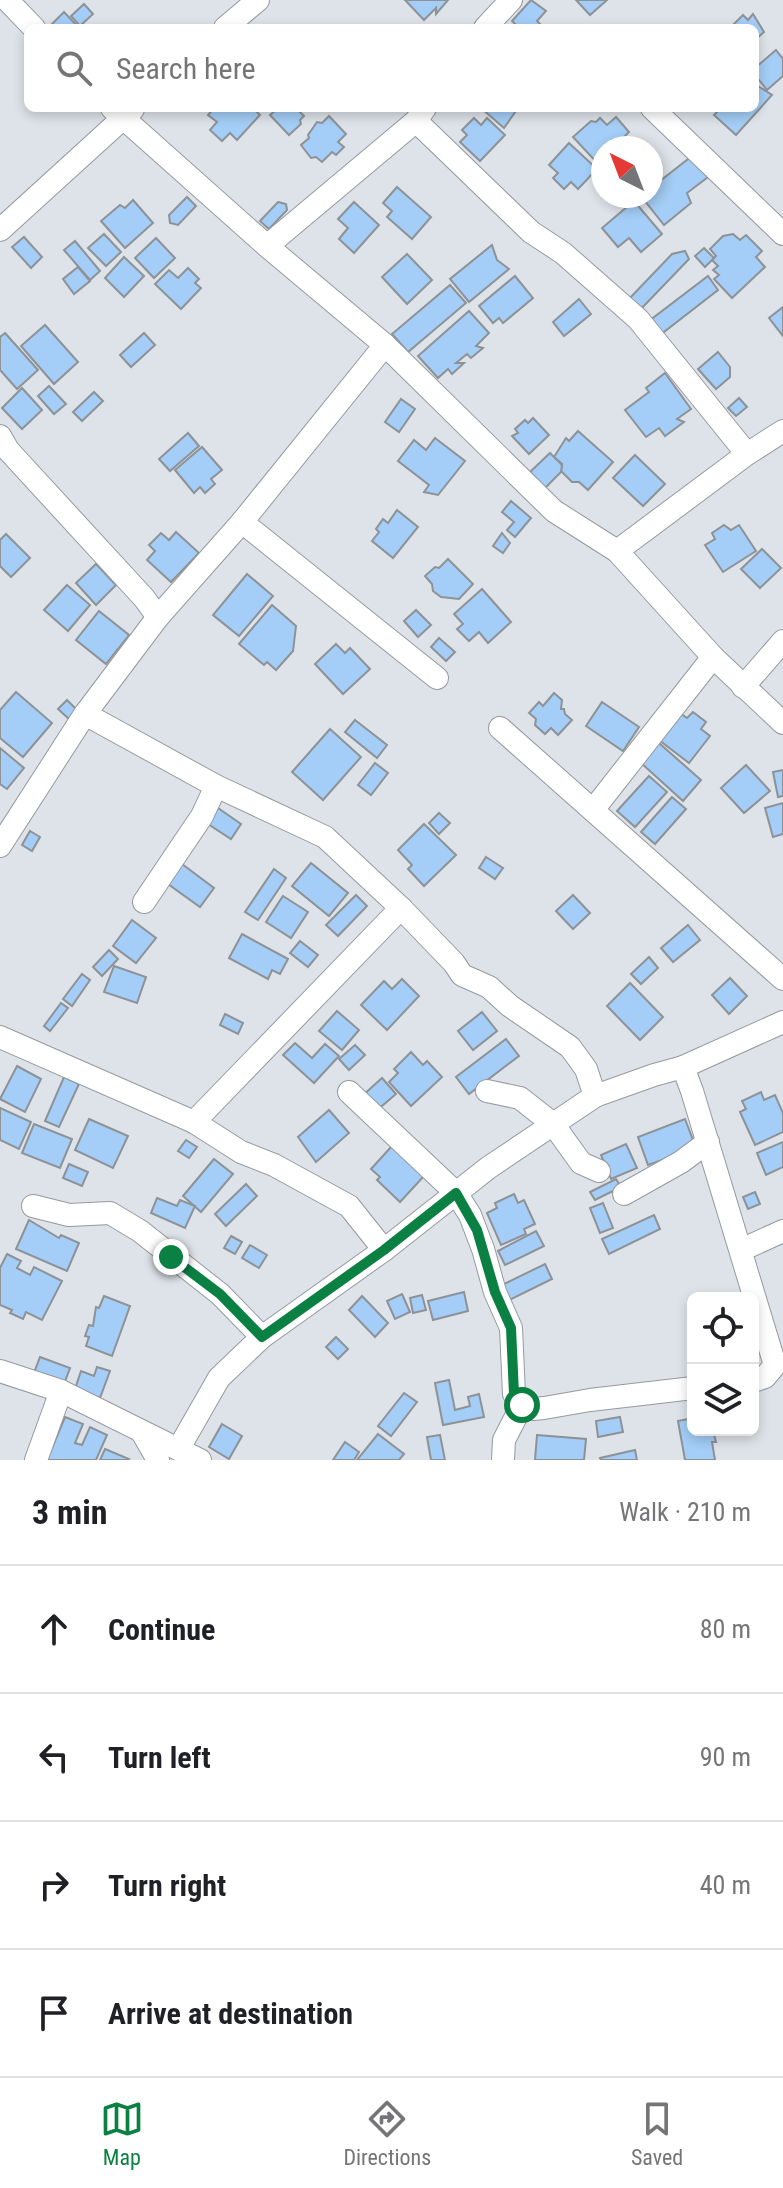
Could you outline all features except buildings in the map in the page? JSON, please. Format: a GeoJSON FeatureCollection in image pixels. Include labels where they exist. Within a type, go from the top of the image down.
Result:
{"type":"FeatureCollection","features":[{"type":"Feature","properties":{"kind":"street"},"geometry":{"type":"LineString","coordinates":[[7,0],[30,24]]}},
{"type":"Feature","properties":{"kind":"street"},"geometry":{"type":"LineString","coordinates":[[230,24],[258,0]]}},
{"type":"Feature","properties":{"kind":"street"},"geometry":{"type":"LineString","coordinates":[[489,24],[511,0]]}},
{"type":"Feature","properties":{"kind":"street"},"geometry":{"type":"LineString","coordinates":[[0,230],[122,112]]}},
{"type":"Feature","properties":{"kind":"street"},"geometry":{"type":"LineString","coordinates":[[124,112],[267,246],[385,345],[554,511],[617,551],[713,657],[783,723]]}},
{"type":"Feature","properties":{"kind":"street"},"geometry":{"type":"LineString","coordinates":[[656,112],[783,234]]}},
{"type":"Feature","properties":{"kind":"street"},"geometry":{"type":"LineString","coordinates":[[267,246],[420,115],[531,232],[563,253],[638,319],[747,454]]}},
{"type":"Feature","properties":{"kind":"street"},"geometry":{"type":"LineString","coordinates":[[0,846],[85,714],[158,617],[242,522],[385,345]]}},
{"type":"Feature","properties":{"kind":"street"},"geometry":{"type":"LineString","coordinates":[[617,551],[747,454],[783,431]]}},
{"type":"Feature","properties":{"kind":"street"},"geometry":{"type":"LineString","coordinates":[[0,436],[8,450],[158,617]]}},
{"type":"Feature","properties":{"kind":"street"},"geometry":{"type":"LineString","coordinates":[[242,522],[437,678]]}},
{"type":"Feature","properties":{"kind":"street"},"geometry":{"type":"LineString","coordinates":[[743,687],[783,641]]}},
{"type":"Feature","properties":{"kind":"street"},"geometry":{"type":"LineString","coordinates":[[593,810],[713,657]]}},
{"type":"Feature","properties":{"kind":"street"},"geometry":{"type":"LineString","coordinates":[[85,714],[216,786],[325,837],[401,908],[462,975],[489,987],[510,1006],[570,1047],[586,1069],[595,1096]]}},
{"type":"Feature","properties":{"kind":"street"},"geometry":{"type":"LineString","coordinates":[[500,728],[783,979]]}},
{"type":"Feature","properties":{"kind":"street"},"geometry":{"type":"LineString","coordinates":[[144,902],[202,816],[216,786]]}},
{"type":"Feature","properties":{"kind":"street"},"geometry":{"type":"LineString","coordinates":[[194,1122],[401,908]]}},
{"type":"Feature","properties":{"kind":"street"},"geometry":{"type":"LineString","coordinates":[[179,1448],[219,1378],[262,1337],[384,1250],[506,1155],[595,1096],[683,1067],[783,1022]]}},
{"type":"Feature","properties":{"kind":"street"},"geometry":{"type":"LineString","coordinates":[[0,1037],[194,1122],[241,1152],[274,1165],[349,1206],[384,1250]]}},
{"type":"Feature","properties":{"kind":"street"},"geometry":{"type":"LineString","coordinates":[[683,1067],[775,1365],[765,1377],[759,1379]]}},
{"type":"Feature","properties":{"kind":"street"},"geometry":{"type":"LineString","coordinates":[[487,1091],[520,1098],[553,1124],[581,1163],[599,1171]]}},
{"type":"Feature","properties":{"kind":"street"},"geometry":{"type":"LineString","coordinates":[[349,1092],[456,1193],[477,1230],[495,1292],[511,1328],[514,1394],[522,1405],[533,1409],[544,1408],[687,1389]]}},
{"type":"Feature","properties":{"kind":"street"},"geometry":{"type":"LineString","coordinates":[[624,1194],[681,1162],[708,1142]]}},
{"type":"Feature","properties":{"kind":"street"},"geometry":{"type":"LineString","coordinates":[[33,1206],[69,1215],[110,1213],[140,1231],[220,1294],[262,1337]]}},
{"type":"Feature","properties":{"kind":"street"},"geometry":{"type":"LineString","coordinates":[[741,1250],[783,1231]]}},
{"type":"Feature","properties":{"kind":"street"},"geometry":{"type":"LineString","coordinates":[[0,1371],[61,1391],[200,1460]]}},
{"type":"Feature","properties":{"kind":"street"},"geometry":{"type":"LineString","coordinates":[[36,1460],[61,1391]]}},
{"type":"Feature","properties":{"kind":"street"},"geometry":{"type":"LineString","coordinates":[[503,1460],[504,1440],[522,1405]]}},
{"type":"Feature","properties":{"kind":"street"},"geometry":{"type":"LineString","coordinates":[[142,1432],[158,1460]]}},
{"type":"Feature","properties":{"kind":"route"},"geometry":{"type":"LineString","coordinates":[[171,1257],[220,1294],[262,1337],[384,1250],[456,1193],[477,1230],[495,1292],[511,1328],[514,1394],[522,1405]]}}]}
